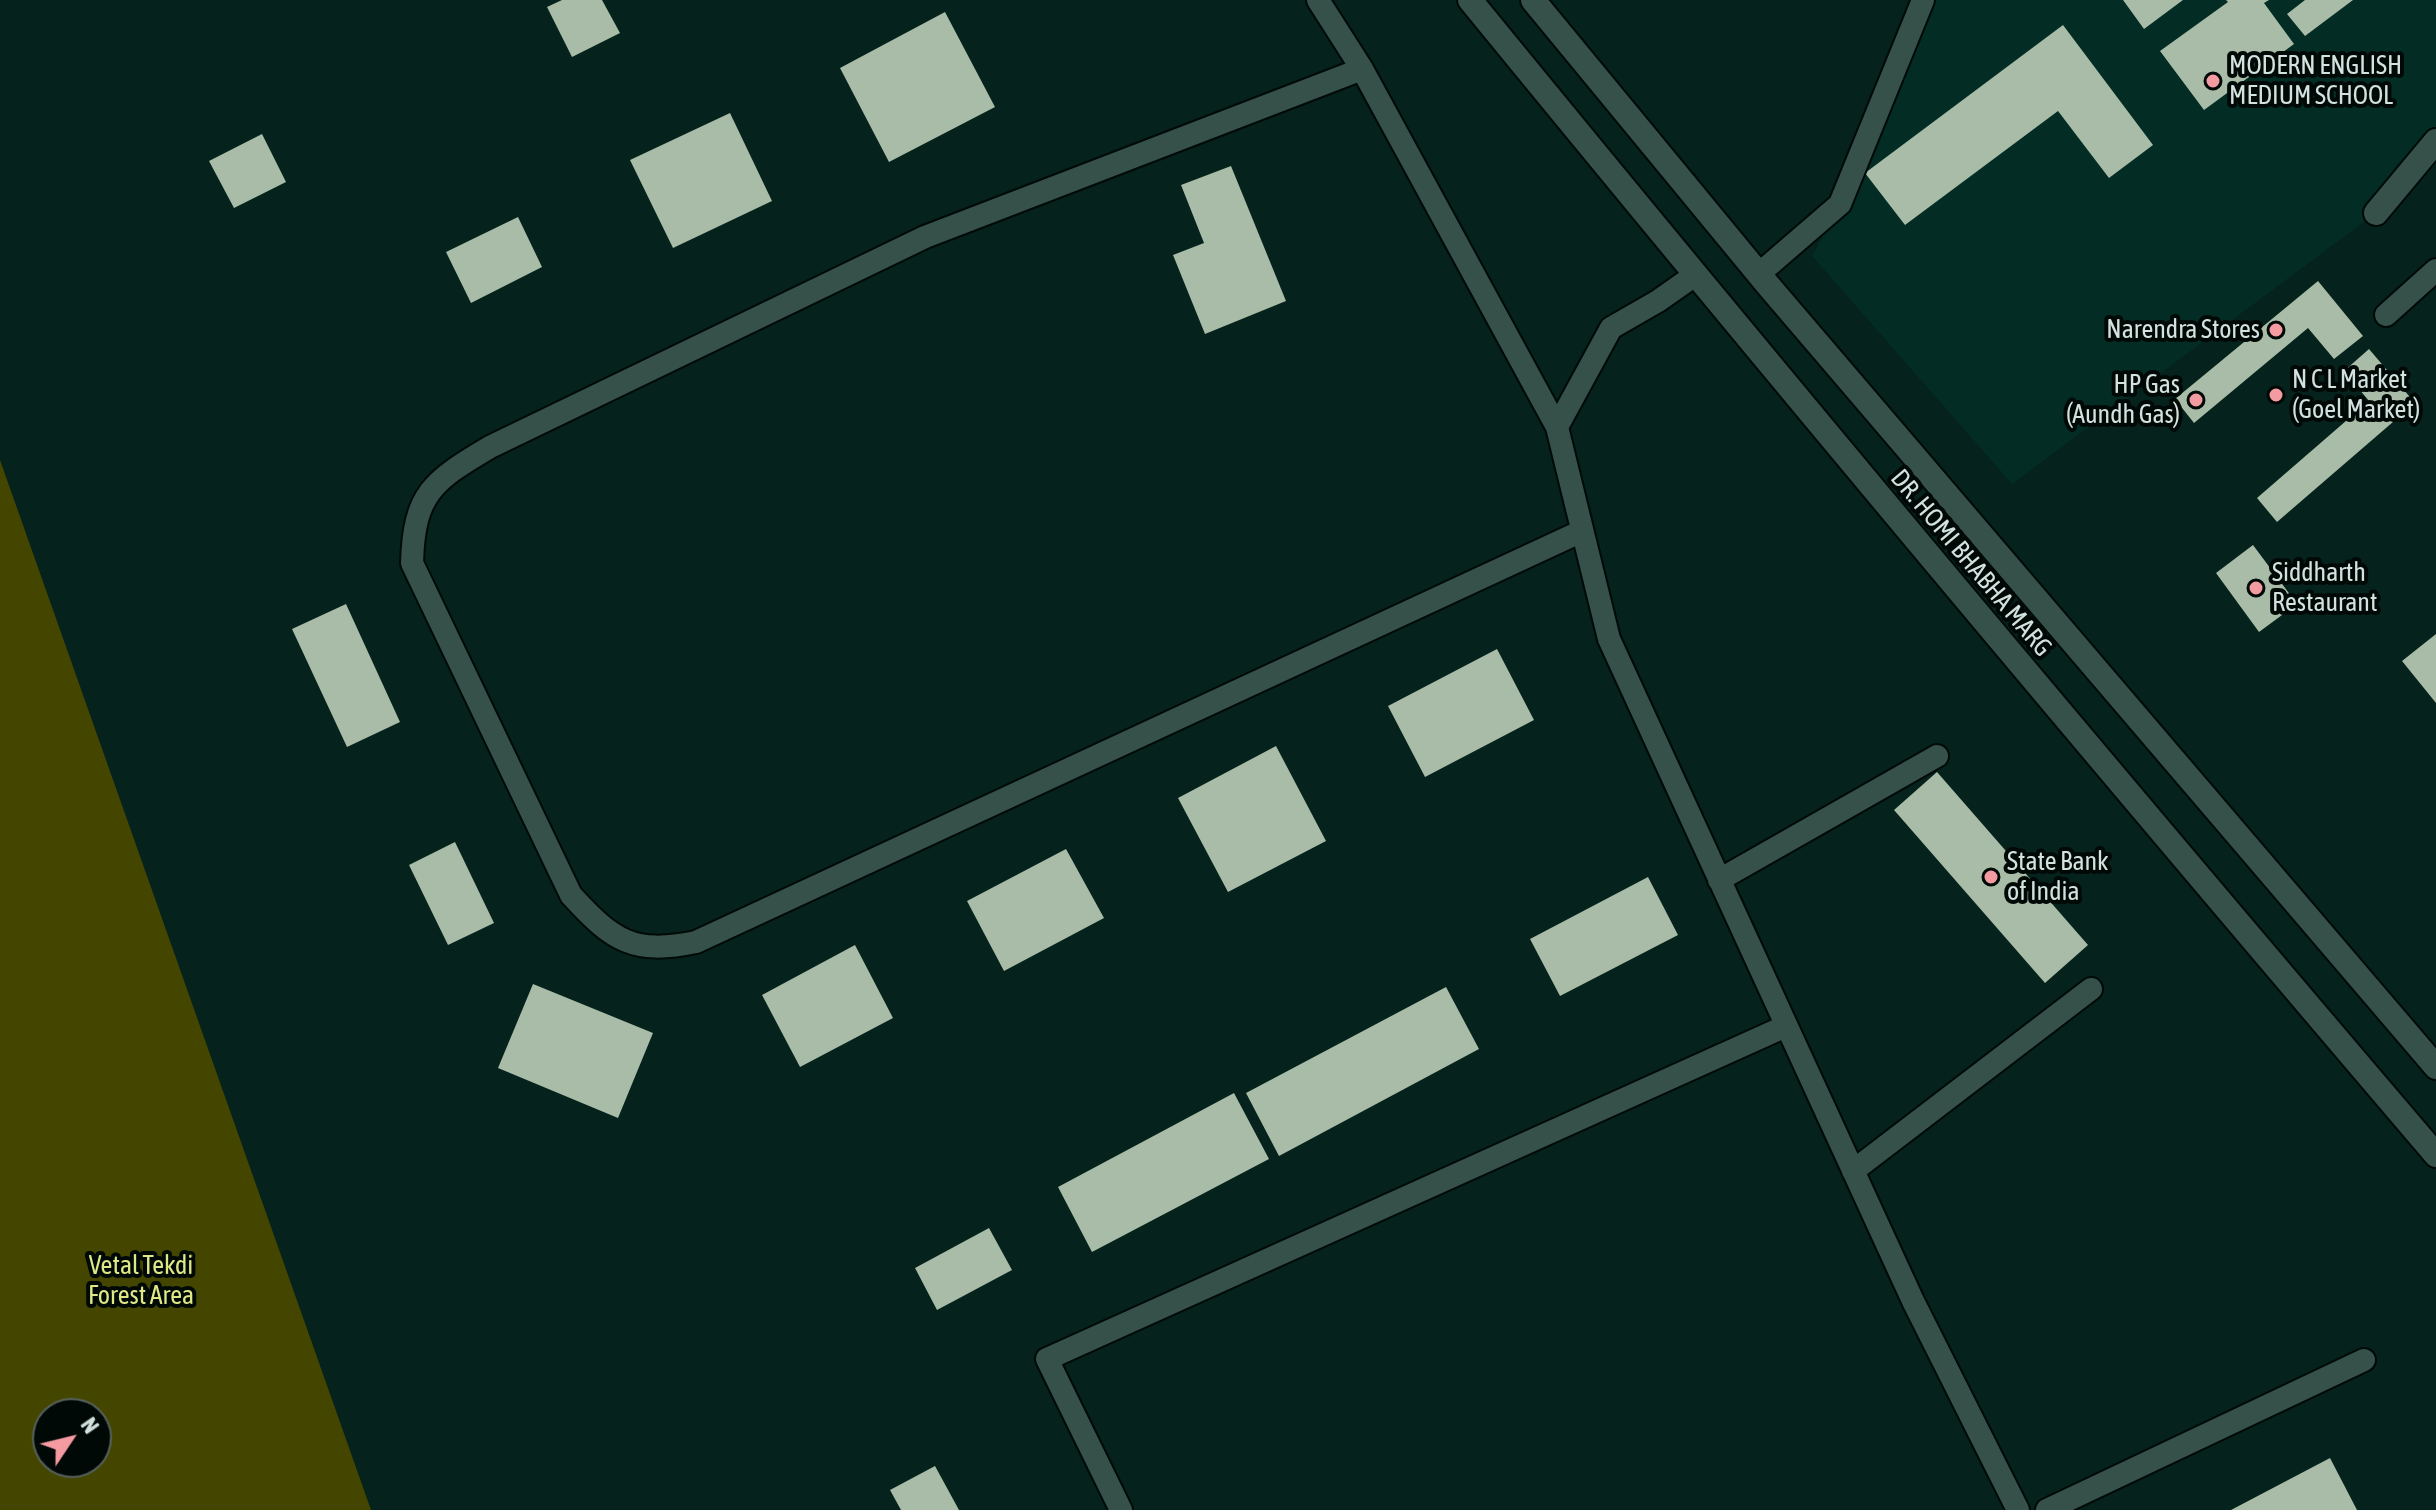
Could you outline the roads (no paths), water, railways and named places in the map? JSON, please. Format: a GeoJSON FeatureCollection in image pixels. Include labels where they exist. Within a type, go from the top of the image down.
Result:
{"type":"FeatureCollection","features":[{"type":"Feature","properties":{"kind":"main road","name":"DR. HOMI BHABHA MARG"},"geometry":{"type":"LineString","coordinates":[[1470,0],[2050,703],[2436,1155]]}},
{"type":"Feature","properties":{"kind":"main road","name":"DR. HOMI BHABHA MARG"},"geometry":{"type":"LineString","coordinates":[[1533,0],[1760,273],[2436,1067]]}},
{"type":"Feature","properties":{"kind":"main road"},"geometry":{"type":"LineString","coordinates":[[2376,213],[2436,141]]}},
{"type":"Feature","properties":{"kind":"lane"},"geometry":{"type":"LineString","coordinates":[[1318,0],[1362,69],[1557,427],[1609,639],[1913,1301],[2018,1510]]}},
{"type":"Feature","properties":{"kind":"lane"},"geometry":{"type":"LineString","coordinates":[[1760,273],[1840,204],[1923,0]]}},
{"type":"Feature","properties":{"kind":"lane"},"geometry":{"type":"LineString","coordinates":[[1362,69],[925,237],[490,447],[448,472],[420,504],[413,532],[412,563],[571,895],[599,925],[628,943],[664,949],[696,942],[1582,531]]}},
{"type":"Feature","properties":{"kind":"lane"},"geometry":{"type":"LineString","coordinates":[[2386,315],[2436,270]]}},
{"type":"Feature","properties":{"kind":"lane"},"geometry":{"type":"LineString","coordinates":[[1557,427],[1611,328],[1695,275]]}},
{"type":"Feature","properties":{"kind":"lane"},"geometry":{"type":"LineString","coordinates":[[1719,880],[1937,756]]}},
{"type":"Feature","properties":{"kind":"lane"},"geometry":{"type":"LineString","coordinates":[[1853,1171],[2091,989]]}},
{"type":"Feature","properties":{"kind":"lane"},"geometry":{"type":"LineString","coordinates":[[1121,1510],[1047,1359],[1786,1026]]}},
{"type":"Feature","properties":{"kind":"lane"},"geometry":{"type":"LineString","coordinates":[[2047,1510],[2364,1360]]}},
{"type":"Feature","properties":{"kind":"place","name":"MODERN ENGLISH MEDIUM SCHOOL"},"geometry":{"type":"Point","coordinates":[2213,81]}},
{"type":"Feature","properties":{"kind":"place","name":"Narendra Stores"},"geometry":{"type":"Point","coordinates":[2276,330]}},
{"type":"Feature","properties":{"kind":"place","name":"N C L Market (Goel Market)"},"geometry":{"type":"Point","coordinates":[2276,395]}},
{"type":"Feature","properties":{"kind":"place","name":"HP Gas (Aundh Gas)"},"geometry":{"type":"Point","coordinates":[2196,400]}},
{"type":"Feature","properties":{"kind":"place","name":"Siddharth Restaurant"},"geometry":{"type":"Point","coordinates":[2256,588]}},
{"type":"Feature","properties":{"kind":"place","name":"State Bank of India"},"geometry":{"type":"Point","coordinates":[1991,877]}},
{"type":"Feature","properties":{"kind":"park label","name":"Vetal Tekdi Forest Area"},"geometry":{"type":"Point","coordinates":[141,1281]}}]}
